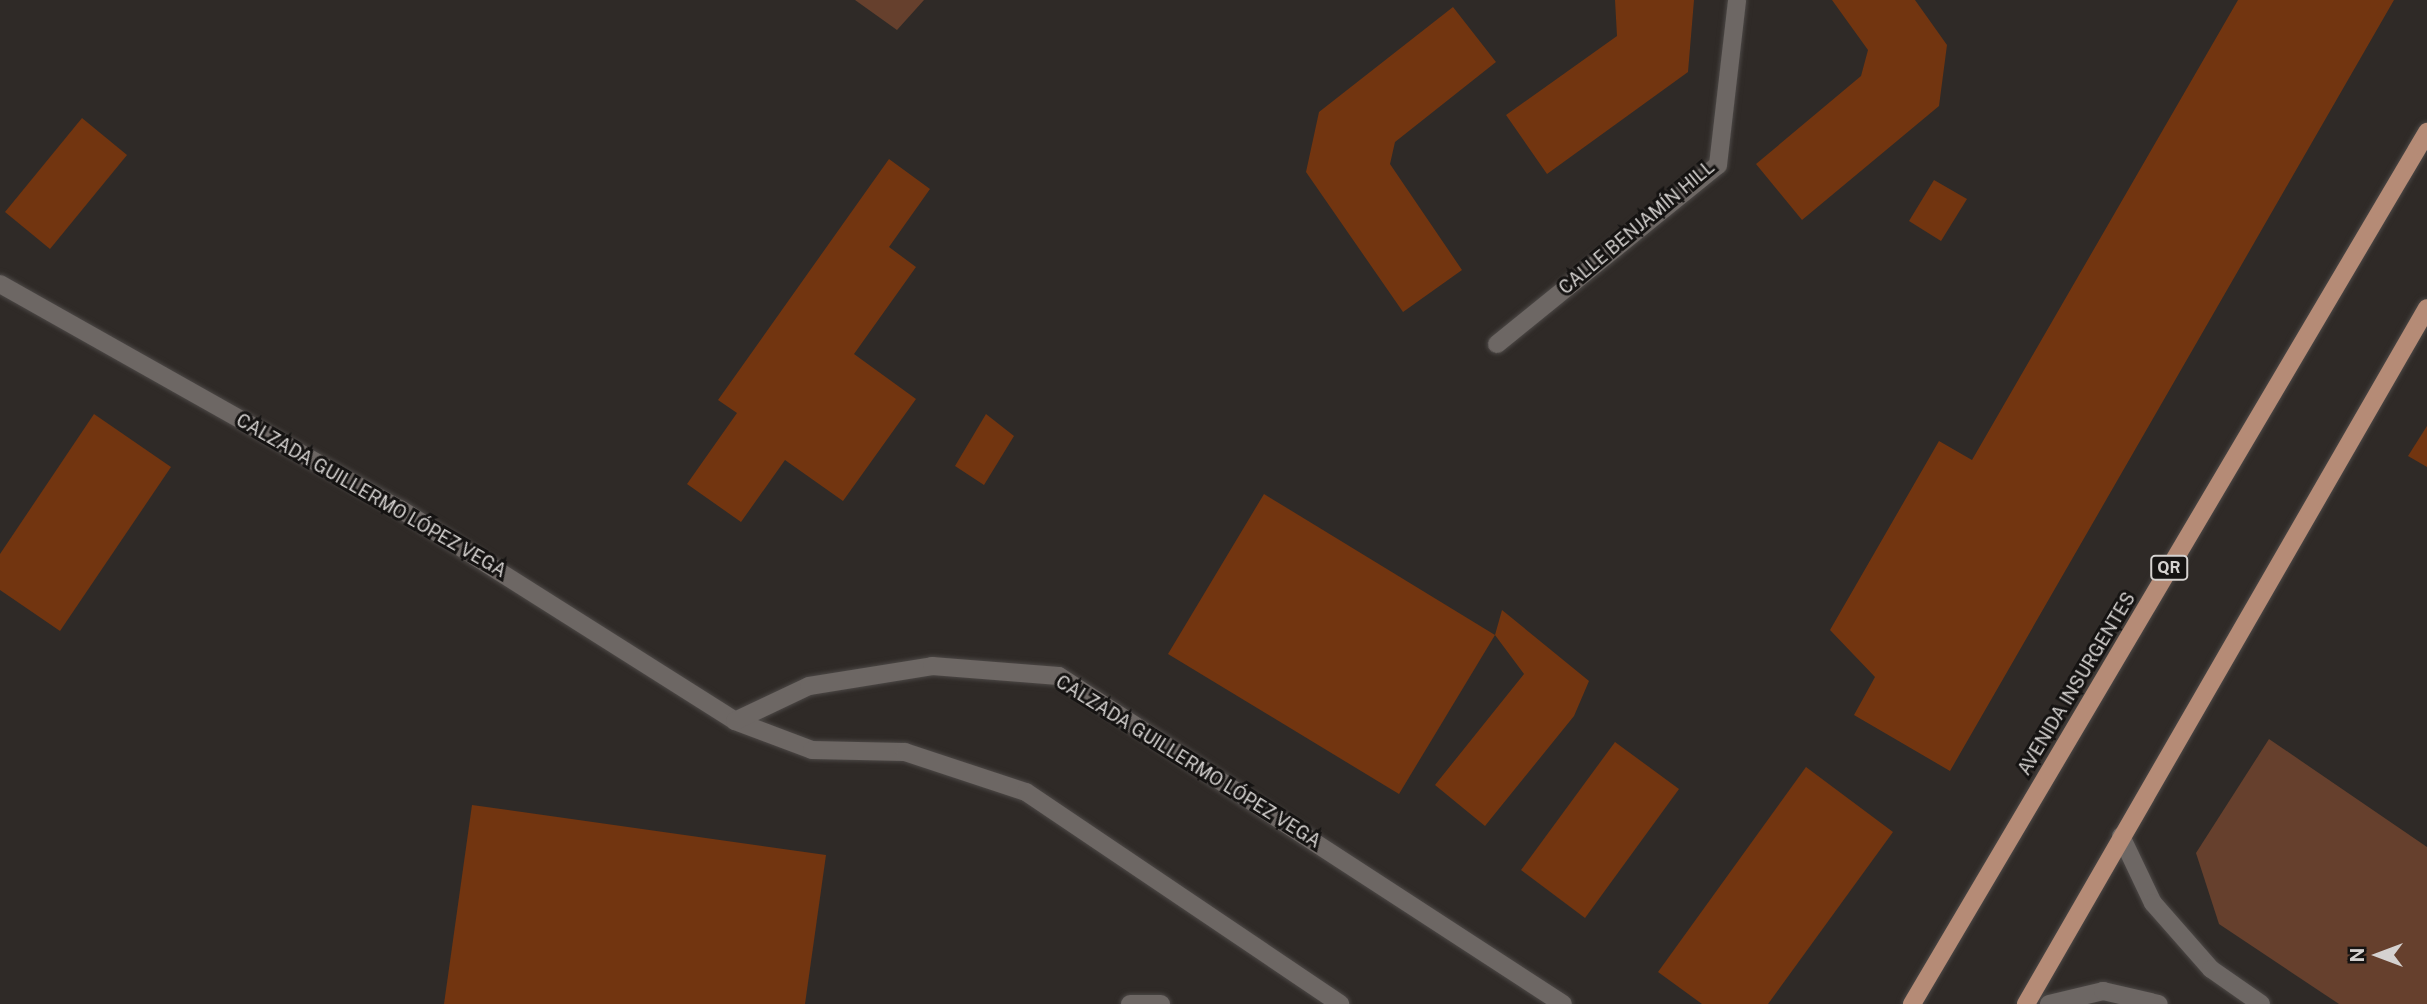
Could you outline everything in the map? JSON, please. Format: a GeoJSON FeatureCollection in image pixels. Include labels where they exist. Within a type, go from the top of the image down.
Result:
{"type":"FeatureCollection","features":[{"type":"Feature","properties":{"kind":"main road","name":"AVENIDA INSURGENTES"},"geometry":{"type":"LineString","coordinates":[[1912,1004],[2427,132]]}},
{"type":"Feature","properties":{"kind":"main road"},"geometry":{"type":"LineString","coordinates":[[2026,1004],[2427,308]]}},
{"type":"Feature","properties":{"kind":"street","name":"CALLE BENJAMÍN HILL"},"geometry":{"type":"LineString","coordinates":[[1497,344],[1718,165],[1737,0]]}},
{"type":"Feature","properties":{"kind":"street","name":"CALZADA GUILLERMO LÓPEZ VEGA"},"geometry":{"type":"LineString","coordinates":[[0,284],[400,509],[735,721],[812,750],[905,752],[1026,792],[1340,1004]]}},
{"type":"Feature","properties":{"kind":"street","name":"CALZADA GUILLERMO LÓPEZ VEGA"},"geometry":{"type":"LineString","coordinates":[[735,721],[809,686],[932,666],[1059,676],[1563,1004]]}},
{"type":"Feature","properties":{"kind":"street"},"geometry":{"type":"LineString","coordinates":[[2121,836],[2153,903],[2211,969],[2261,1004]]}},
{"type":"Feature","properties":{"kind":"street"},"geometry":{"type":"LineString","coordinates":[[2049,1004],[2103,991],[2159,1004]]}},
{"type":"Feature","properties":{"kind":"street"},"geometry":{"type":"LineString","coordinates":[[1130,1004],[1161,1004]]}},
{"type":"Feature","properties":{"kind":"shaded area"},"geometry":{"type":"Polygon","coordinates":[[[855,0],[924,0],[897,30],[855,0]]]}},
{"type":"Feature","properties":{"kind":"shaded area"},"geometry":{"type":"Polygon","coordinates":[[[2269,739],[2427,847],[2427,1004],[2339,1004],[2219,924],[2196,853],[2269,739]]]}},
{"type":"Feature","properties":{"kind":"building"},"geometry":{"type":"Polygon","coordinates":[[[1615,0],[1694,0],[1688,72],[1547,174],[1506,115],[1617,36],[1615,0]]]}},
{"type":"Feature","properties":{"kind":"building"},"geometry":{"type":"Polygon","coordinates":[[[1832,0],[1915,0],[1947,45],[1939,106],[1802,220],[1756,164],[1861,76],[1868,50],[1832,0]]]}},
{"type":"Feature","properties":{"kind":"building"},"geometry":{"type":"Polygon","coordinates":[[[2238,0],[2394,0],[1950,771],[1854,715],[1875,677],[1830,630],[1939,441],[1972,460],[2238,0]]]}},
{"type":"Feature","properties":{"kind":"building"},"geometry":{"type":"Polygon","coordinates":[[[1453,7],[1496,62],[1395,142],[1390,164],[1462,270],[1403,312],[1306,172],[1319,112],[1453,7]]]}},
{"type":"Feature","properties":{"kind":"building"},"geometry":{"type":"Polygon","coordinates":[[[82,118],[127,155],[50,249],[5,212],[82,118]]]}},
{"type":"Feature","properties":{"kind":"building"},"geometry":{"type":"Polygon","coordinates":[[[889,159],[930,189],[889,247],[916,267],[854,354],[916,399],[843,501],[785,460],[741,522],[687,484],[737,413],[718,400],[889,159]]]}},
{"type":"Feature","properties":{"kind":"building"},"geometry":{"type":"Polygon","coordinates":[[[1934,180],[1967,199],[1941,241],[1909,221],[1934,180]]]}},
{"type":"Feature","properties":{"kind":"building"},"geometry":{"type":"Polygon","coordinates":[[[94,414],[171,467],[60,631],[0,590],[0,554],[94,414]]]}},
{"type":"Feature","properties":{"kind":"building"},"geometry":{"type":"Polygon","coordinates":[[[986,414],[1014,436],[984,485],[955,466],[986,414]]]}},
{"type":"Feature","properties":{"kind":"building"},"geometry":{"type":"Polygon","coordinates":[[[2427,426],[2427,467],[2408,456],[2427,426]]]}},
{"type":"Feature","properties":{"kind":"building"},"geometry":{"type":"Polygon","coordinates":[[[1264,494],[1495,635],[1399,794],[1168,654],[1264,494]]]}},
{"type":"Feature","properties":{"kind":"building"},"geometry":{"type":"Polygon","coordinates":[[[1502,610],[1589,681],[1574,716],[1485,826],[1435,785],[1524,674],[1495,635],[1502,610]]]}},
{"type":"Feature","properties":{"kind":"building"},"geometry":{"type":"Polygon","coordinates":[[[1615,742],[1679,789],[1585,918],[1521,870],[1615,742]]]}},
{"type":"Feature","properties":{"kind":"building"},"geometry":{"type":"Polygon","coordinates":[[[1806,767],[1893,832],[1768,1004],[1702,1004],[1658,972],[1806,767]]]}},
{"type":"Feature","properties":{"kind":"building"},"geometry":{"type":"Polygon","coordinates":[[[472,805],[826,855],[805,1004],[444,1004],[472,805]]]}}]}
